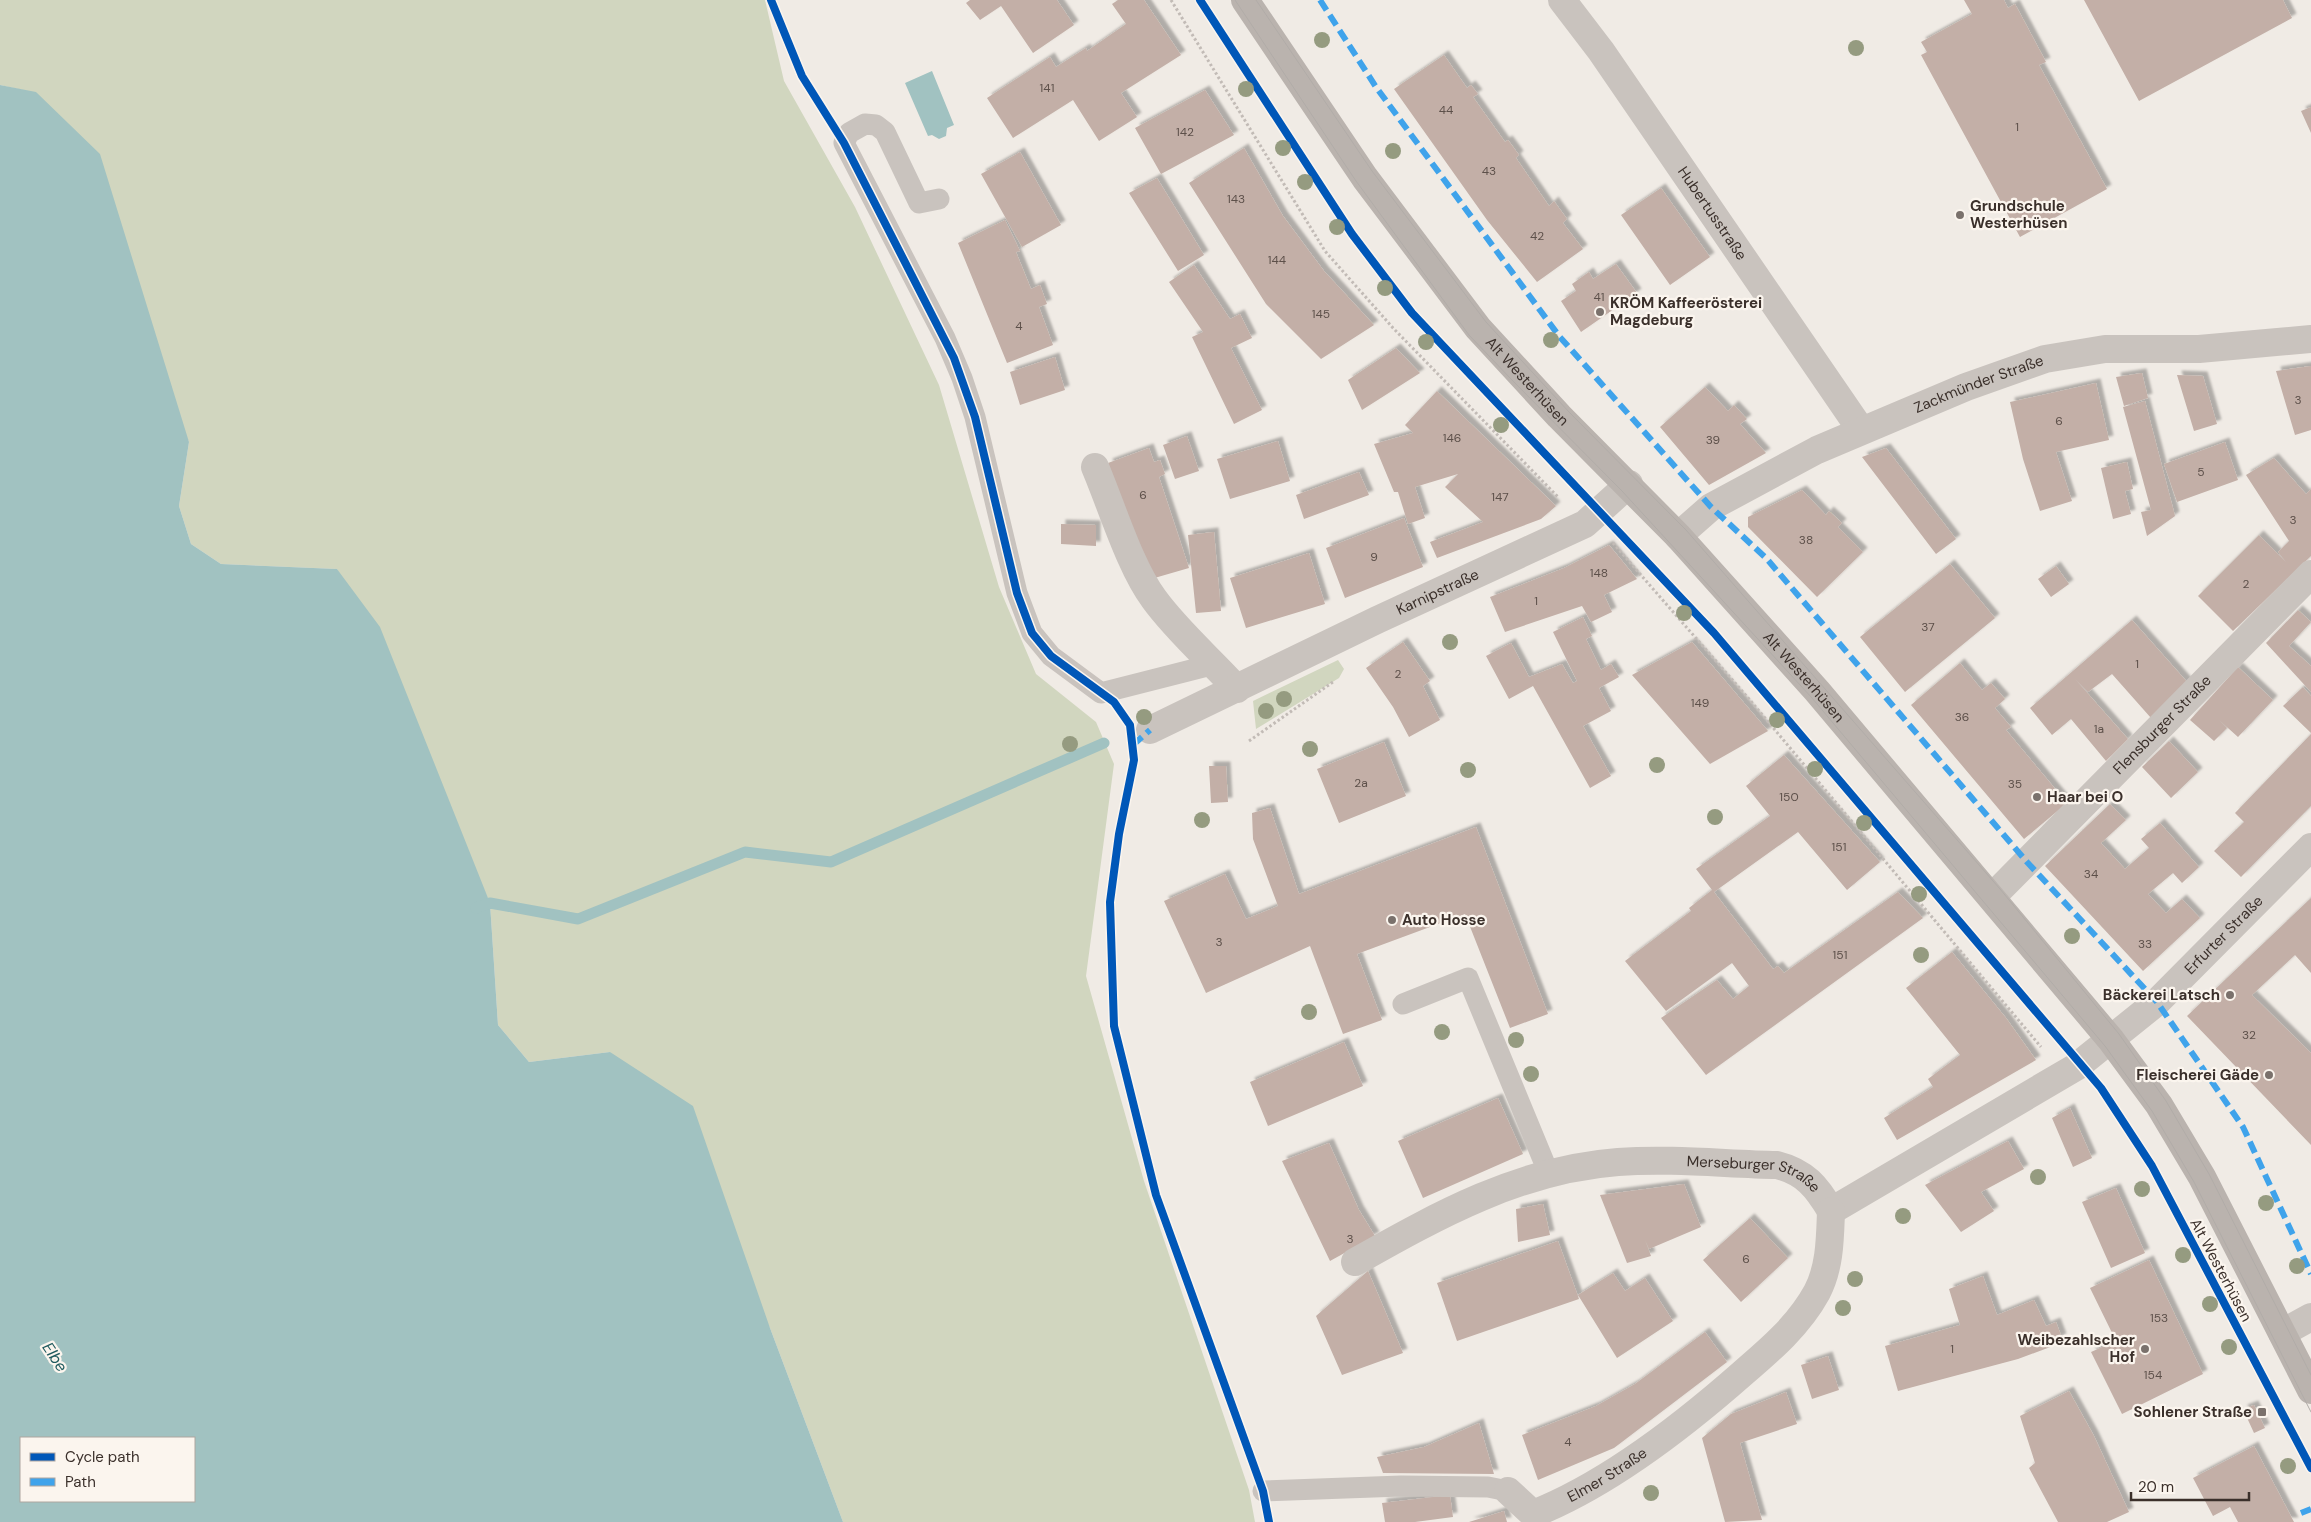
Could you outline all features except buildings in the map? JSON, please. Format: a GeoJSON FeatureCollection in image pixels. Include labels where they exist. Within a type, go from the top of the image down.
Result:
{"type":"FeatureCollection","features":[{"type":"Feature","properties":{"kind":"main road","name":"Alt Westerhüsen"},"geometry":{"type":"LineString","coordinates":[[1245,0],[1365,178],[1478,328],[1559,416],[1629,484],[1678,536],[1817,691],[2112,1040],[2159,1105],[2202,1177],[2311,1390]]}},
{"type":"Feature","properties":{"kind":"street","name":"Hubertusstraße"},"geometry":{"type":"LineString","coordinates":[[1562,0],[1606,60],[1861,430]]}},
{"type":"Feature","properties":{"kind":"street","name":"Zackmünder Straße"},"geometry":{"type":"LineString","coordinates":[[1678,536],[1711,507],[1817,450],[1861,430],[2005,372],[2045,359],[2105,349],[2230,348],[2311,340]]}},
{"type":"Feature","properties":{"kind":"street"},"geometry":{"type":"LineString","coordinates":[[1096,468],[1148,590],[1161,607],[1237,689]]}},
{"type":"Feature","properties":{"kind":"street","name":"Karnipstraße"},"geometry":{"type":"LineString","coordinates":[[1150,730],[1377,620],[1585,524],[1629,484]]}},
{"type":"Feature","properties":{"kind":"street","name":"Flensburger Straße"},"geometry":{"type":"LineString","coordinates":[[1992,897],[2311,574]]}},
{"type":"Feature","properties":{"kind":"street","name":"Erfurter Straße"},"geometry":{"type":"LineString","coordinates":[[2112,1040],[2157,1002],[2311,847]]}},
{"type":"Feature","properties":{"kind":"street","name":"Merseburger Straße"},"geometry":{"type":"LineString","coordinates":[[1355,1262],[1456,1207],[1506,1186],[1549,1174],[1619,1162],[1778,1165],[1796,1171],[1808,1179],[1819,1191],[1831,1211],[2076,1067],[2112,1040]]}},
{"type":"Feature","properties":{"kind":"street","name":"Elmer Straße"},"geometry":{"type":"LineString","coordinates":[[1508,1491],[1533,1514],[1551,1507],[1599,1482],[1709,1403],[1783,1337],[1811,1302],[1821,1284],[1826,1266],[1831,1211]]}},
{"type":"Feature","properties":{"kind":"street"},"geometry":{"type":"LineString","coordinates":[[2282,1333],[2311,1317]]}},
{"type":"Feature","properties":{"kind":"lane"},"geometry":{"type":"LineString","coordinates":[[939,199],[919,203],[889,138],[880,127],[865,124],[849,132],[844,144],[945,338],[962,378],[975,417],[1017,593],[1032,633],[1051,656],[1101,693],[1215,664]]}},
{"type":"Feature","properties":{"kind":"lane"},"geometry":{"type":"LineString","coordinates":[[1404,1004],[1468,978],[1549,1174]]}},
{"type":"Feature","properties":{"kind":"lane","name":"Elmer Straße"},"geometry":{"type":"LineString","coordinates":[[1263,1491],[1401,1486],[1488,1487],[1508,1491]]}},
{"type":"Feature","properties":{"kind":"green space"},"geometry":{"type":"Polygon","coordinates":[[[0,0],[765,0],[784,81],[855,207],[939,385],[999,587],[1036,674],[1096,722],[1114,764],[1086,976],[1144,1181],[1249,1490],[1255,1522],[843,1522],[770,1328],[610,1052],[529,1062],[498,1025],[490,903],[337,569],[221,564],[191,544],[179,506],[189,442],[36,93],[0,85],[0,0]]]}},
{"type":"Feature","properties":{"kind":"green space"},"geometry":{"type":"Polygon","coordinates":[[[1338,660],[1344,669],[1339,678],[1256,729],[1253,701],[1338,660]]]}},
{"type":"Feature","properties":{"kind":"water"},"geometry":{"type":"Polygon","coordinates":[[[932,71],[954,125],[947,128],[946,136],[939,139],[932,135],[928,136],[905,83],[932,71]]]}},
{"type":"Feature","properties":{"kind":"water","name":"Elbe"},"geometry":{"type":"Polygon","coordinates":[[[0,85],[36,92],[100,154],[189,442],[179,506],[191,544],[221,564],[337,569],[380,627],[490,903],[498,1025],[529,1062],[610,1052],[693,1106],[770,1328],[843,1522],[0,1522],[0,85]]]}},
{"type":"Feature","properties":{"kind":"waterway"},"geometry":{"type":"LineString","coordinates":[[476,908],[490,903],[578,919],[745,852],[831,862],[1104,743]]}},
{"type":"Feature","properties":{"kind":"tram line"},"geometry":{"type":"LineString","coordinates":[[1235,0],[1356,181],[1469,335],[1622,491],[1812,698],[2105,1046],[2152,1111],[2194,1182],[2311,1412]]}},
{"type":"Feature","properties":{"kind":"tram line"},"geometry":{"type":"LineString","coordinates":[[1256,0],[1372,171],[1486,322],[1569,412],[1686,530],[2000,889],[2119,1034],[2166,1101],[2209,1174],[2311,1375]]}},
{"type":"Feature","properties":{"kind":"marked path"},"geometry":{"type":"LineString","coordinates":[[1320,0],[1376,87],[1559,336],[1711,507],[1766,558],[2027,862],[2157,1002],[2243,1127],[2311,1274]]}},
{"type":"Feature","properties":{"kind":"marked path"},"geometry":{"type":"LineString","coordinates":[[1133,745],[1150,730]]}},
{"type":"Feature","properties":{"kind":"marked path"},"geometry":{"type":"LineString","coordinates":[[2301,1513],[2311,1509]]}},
{"type":"Feature","properties":{"kind":"cycle path"},"geometry":{"type":"LineString","coordinates":[[771,0],[802,76],[844,143],[954,358],[975,417],[1017,593],[1032,633],[1051,656],[1114,702],[1130,725],[1134,760],[1119,834],[1110,902],[1114,1026],[1156,1195],[1263,1491],[1269,1522]]}},
{"type":"Feature","properties":{"kind":"cycle path"},"geometry":{"type":"LineString","coordinates":[[1200,0],[1352,234],[1412,313],[1714,633],[2101,1088],[2152,1166],[2311,1468]]}},
{"type":"Feature","properties":{"kind":"place","name":"Grundschule Westerhüsen"},"geometry":{"type":"Point","coordinates":[1960,215]}},
{"type":"Feature","properties":{"kind":"place","name":"KRÖM Kaffeerösterei Magdeburg"},"geometry":{"type":"Point","coordinates":[1600,312]}},
{"type":"Feature","properties":{"kind":"place","name":"Haar bei O"},"geometry":{"type":"Point","coordinates":[2037,797]}},
{"type":"Feature","properties":{"kind":"place","name":"Auto Hosse"},"geometry":{"type":"Point","coordinates":[1392,920]}},
{"type":"Feature","properties":{"kind":"place","name":"Bäckerei Latsch"},"geometry":{"type":"Point","coordinates":[2230,995]}},
{"type":"Feature","properties":{"kind":"place","name":"Fleischerei Gäde"},"geometry":{"type":"Point","coordinates":[2269,1075]}},
{"type":"Feature","properties":{"kind":"place","name":"Weibezahlscher Hof"},"geometry":{"type":"Point","coordinates":[2145,1349]}},
{"type":"Feature","properties":{"kind":"place","name":"Sohlener Straße"},"geometry":{"type":"Point","coordinates":[2262,1412]}}]}
